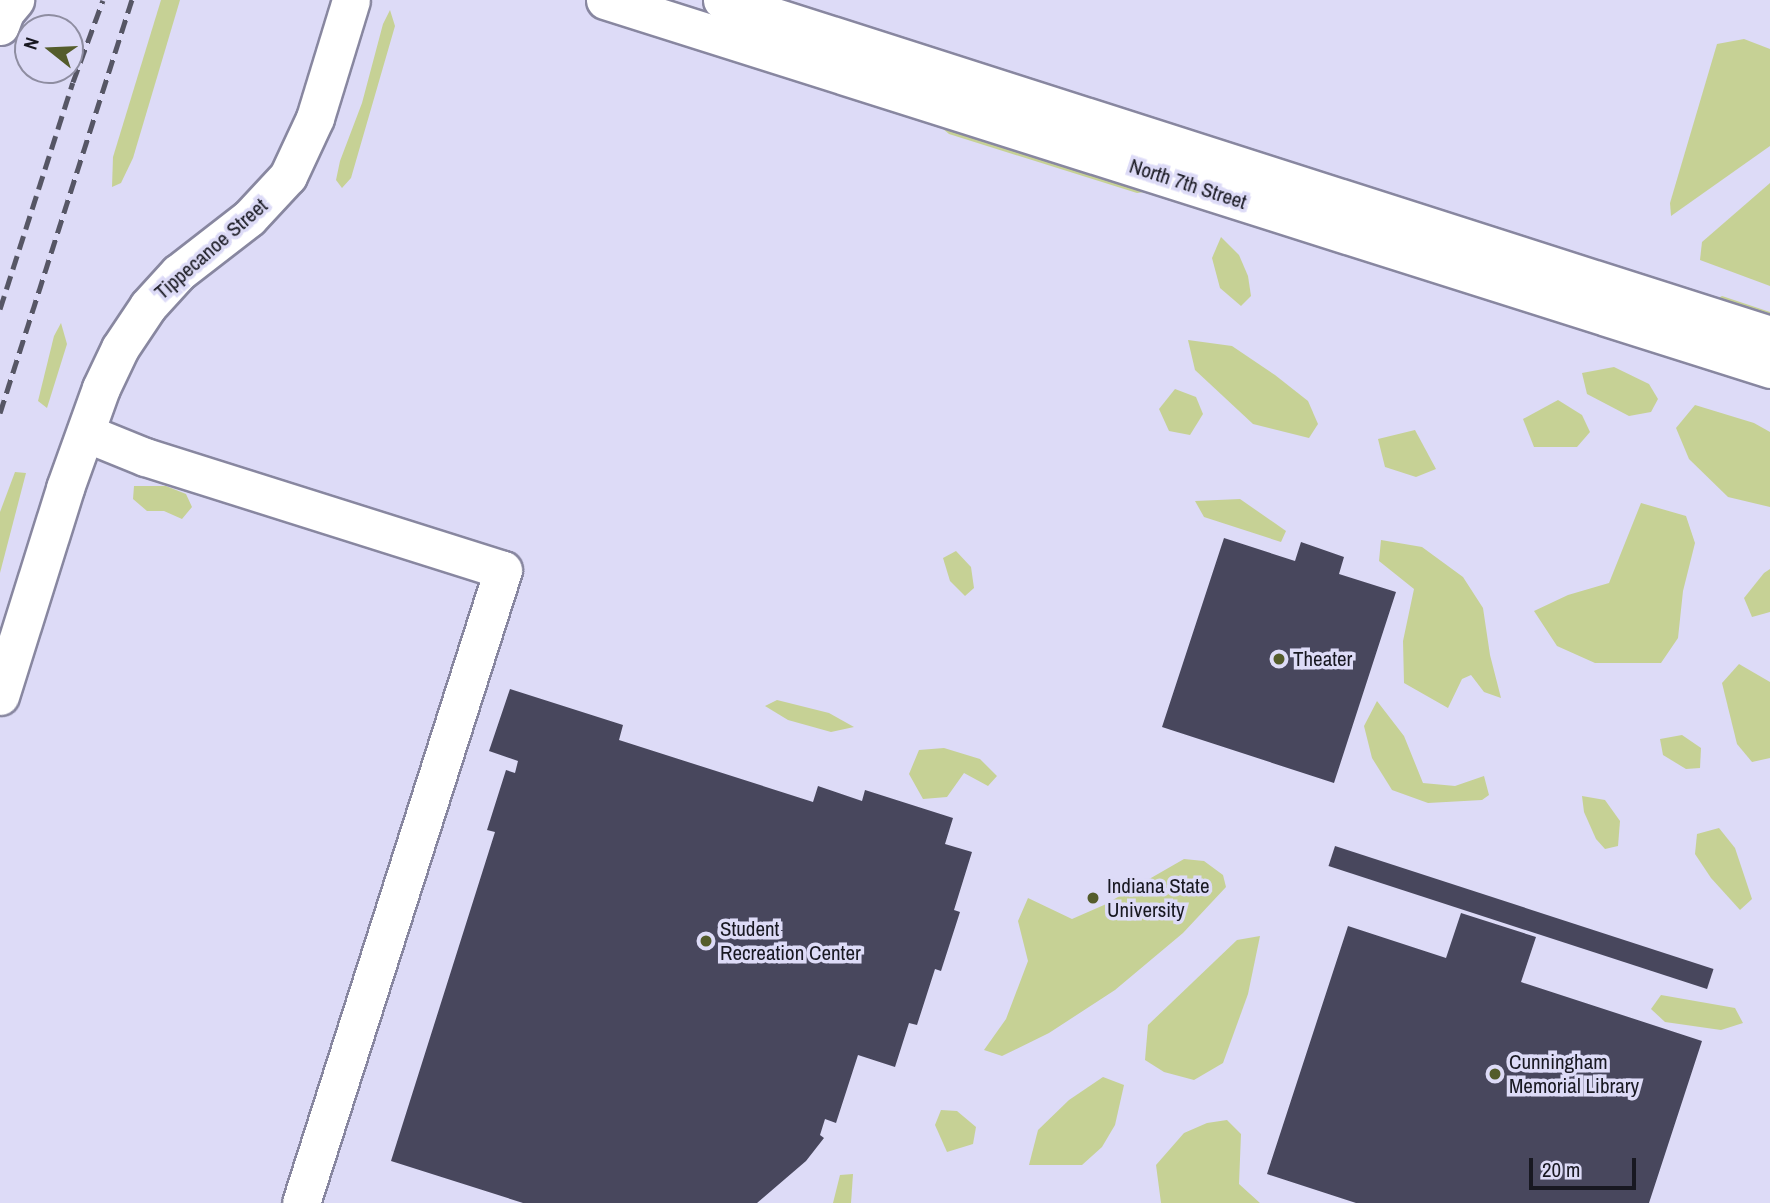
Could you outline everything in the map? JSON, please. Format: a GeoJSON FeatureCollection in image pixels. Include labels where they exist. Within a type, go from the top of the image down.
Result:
{"type":"FeatureCollection","features":[{"type":"Feature","properties":{"kind":"street"},"geometry":{"type":"LineString","coordinates":[[0,26],[5,12],[15,0]]}},
{"type":"Feature","properties":{"kind":"street","name":"Tippecanoe Street"},"geometry":{"type":"LineString","coordinates":[[0,696],[101,388],[120,348],[148,306],[178,273],[249,218],[288,176],[315,118],[351,0]]}},
{"type":"Feature","properties":{"kind":"street","name":"North 7th Street"},"geometry":{"type":"LineString","coordinates":[[605,0],[1770,369]]}},
{"type":"Feature","properties":{"kind":"street","name":"North 7th Street"},"geometry":{"type":"LineString","coordinates":[[722,0],[1770,335]]}},
{"type":"Feature","properties":{"kind":"street"},"geometry":{"type":"LineString","coordinates":[[86,433],[145,457],[503,570],[300,1203]]}},
{"type":"Feature","properties":{"kind":"green space"},"geometry":{"type":"Polygon","coordinates":[[[161,0],[180,0],[133,158],[121,183],[112,187],[113,157],[161,0]]]}},
{"type":"Feature","properties":{"kind":"green space"},"geometry":{"type":"Polygon","coordinates":[[[390,10],[395,26],[351,178],[342,188],[336,180],[340,161],[362,103],[383,24],[390,10]]]}},
{"type":"Feature","properties":{"kind":"green space"},"geometry":{"type":"Polygon","coordinates":[[[1744,39],[1770,49],[1770,146],[1671,216],[1670,203],[1717,44],[1744,39]]]}},
{"type":"Feature","properties":{"kind":"green space"},"geometry":{"type":"Polygon","coordinates":[[[945,125],[1153,191],[1137,193],[949,134],[942,128],[945,125]]]}},
{"type":"Feature","properties":{"kind":"green space"},"geometry":{"type":"Polygon","coordinates":[[[1770,183],[1770,286],[1700,260],[1702,242],[1770,183]]]}},
{"type":"Feature","properties":{"kind":"green space"},"geometry":{"type":"Polygon","coordinates":[[[1221,237],[1239,255],[1248,276],[1251,296],[1241,306],[1220,288],[1212,258],[1221,237]]]}},
{"type":"Feature","properties":{"kind":"green space"},"geometry":{"type":"Polygon","coordinates":[[[1722,296],[1770,312],[1770,319],[1717,299],[1722,296]]]}},
{"type":"Feature","properties":{"kind":"green space"},"geometry":{"type":"Polygon","coordinates":[[[61,323],[67,344],[47,408],[38,401],[54,336],[61,323]]]}},
{"type":"Feature","properties":{"kind":"green space"},"geometry":{"type":"Polygon","coordinates":[[[1188,340],[1232,346],[1308,401],[1318,424],[1309,438],[1253,424],[1195,370],[1188,340]]]}},
{"type":"Feature","properties":{"kind":"green space"},"geometry":{"type":"Polygon","coordinates":[[[1614,367],[1649,384],[1658,399],[1651,412],[1629,416],[1587,394],[1582,373],[1614,367]]]}},
{"type":"Feature","properties":{"kind":"green space"},"geometry":{"type":"Polygon","coordinates":[[[1175,389],[1196,397],[1203,414],[1190,435],[1169,431],[1159,409],[1175,389]]]}},
{"type":"Feature","properties":{"kind":"green space"},"geometry":{"type":"Polygon","coordinates":[[[1558,400],[1582,415],[1590,432],[1577,447],[1534,447],[1523,419],[1558,400]]]}},
{"type":"Feature","properties":{"kind":"green space"},"geometry":{"type":"Polygon","coordinates":[[[1695,405],[1754,423],[1770,432],[1770,507],[1728,497],[1689,459],[1676,428],[1695,405]]]}},
{"type":"Feature","properties":{"kind":"green space"},"geometry":{"type":"Polygon","coordinates":[[[1415,430],[1436,469],[1416,477],[1385,467],[1378,439],[1415,430]]]}},
{"type":"Feature","properties":{"kind":"green space"},"geometry":{"type":"Polygon","coordinates":[[[15,472],[26,473],[0,573],[0,512],[15,472]]]}},
{"type":"Feature","properties":{"kind":"green space"},"geometry":{"type":"Polygon","coordinates":[[[134,486],[166,486],[186,494],[192,507],[182,519],[164,511],[147,511],[133,499],[134,486]]]}},
{"type":"Feature","properties":{"kind":"green space"},"geometry":{"type":"Polygon","coordinates":[[[1240,499],[1286,531],[1281,542],[1204,517],[1195,501],[1240,499]]]}},
{"type":"Feature","properties":{"kind":"green space"},"geometry":{"type":"Polygon","coordinates":[[[1641,503],[1686,516],[1695,543],[1683,591],[1678,638],[1661,663],[1595,663],[1557,646],[1534,611],[1568,595],[1609,583],[1641,503]]]}},
{"type":"Feature","properties":{"kind":"green space"},"geometry":{"type":"Polygon","coordinates":[[[1381,540],[1422,547],[1463,577],[1483,608],[1490,655],[1501,698],[1484,692],[1471,675],[1462,679],[1448,708],[1404,683],[1403,641],[1414,589],[1379,561],[1381,540]]]}},
{"type":"Feature","properties":{"kind":"green space"},"geometry":{"type":"Polygon","coordinates":[[[956,551],[971,567],[974,588],[965,596],[950,581],[943,558],[956,551]]]}},
{"type":"Feature","properties":{"kind":"green space"},"geometry":{"type":"Polygon","coordinates":[[[1770,569],[1770,612],[1752,617],[1744,598],[1770,569]]]}},
{"type":"Feature","properties":{"kind":"green space"},"geometry":{"type":"Polygon","coordinates":[[[1739,664],[1770,682],[1770,758],[1752,762],[1737,744],[1722,683],[1739,664]]]}},
{"type":"Feature","properties":{"kind":"green space"},"geometry":{"type":"Polygon","coordinates":[[[777,700],[829,713],[854,727],[831,732],[788,720],[765,706],[777,700]]]}},
{"type":"Feature","properties":{"kind":"green space"},"geometry":{"type":"Polygon","coordinates":[[[1377,701],[1404,736],[1423,783],[1455,786],[1484,776],[1489,795],[1482,800],[1428,803],[1392,790],[1372,758],[1364,726],[1377,701]]]}},
{"type":"Feature","properties":{"kind":"green space"},"geometry":{"type":"Polygon","coordinates":[[[1682,735],[1701,748],[1700,768],[1686,769],[1663,755],[1660,739],[1682,735]]]}},
{"type":"Feature","properties":{"kind":"green space"},"geometry":{"type":"Polygon","coordinates":[[[944,748],[980,759],[997,776],[988,786],[964,773],[947,797],[923,799],[909,774],[919,750],[944,748]]]}},
{"type":"Feature","properties":{"kind":"green space"},"geometry":{"type":"Polygon","coordinates":[[[1582,796],[1605,800],[1620,821],[1618,846],[1605,849],[1596,839],[1584,812],[1582,796]]]}},
{"type":"Feature","properties":{"kind":"green space"},"geometry":{"type":"Polygon","coordinates":[[[1719,828],[1735,848],[1752,899],[1740,910],[1711,878],[1695,854],[1697,834],[1719,828]]]}},
{"type":"Feature","properties":{"kind":"green space"},"geometry":{"type":"Polygon","coordinates":[[[1184,859],[1204,861],[1223,875],[1226,887],[1183,933],[1115,990],[1049,1033],[1002,1056],[984,1050],[1006,1019],[1028,961],[1018,921],[1028,898],[1072,919],[1104,905],[1184,859]]]}},
{"type":"Feature","properties":{"kind":"green space"},"geometry":{"type":"Polygon","coordinates":[[[1260,936],[1248,994],[1223,1063],[1194,1080],[1164,1072],[1145,1060],[1148,1025],[1237,940],[1260,936]]]}},
{"type":"Feature","properties":{"kind":"green space"},"geometry":{"type":"Polygon","coordinates":[[[1661,995],[1735,1008],[1743,1023],[1721,1030],[1665,1022],[1651,1009],[1661,995]]]}},
{"type":"Feature","properties":{"kind":"green space"},"geometry":{"type":"Polygon","coordinates":[[[1103,1077],[1124,1085],[1115,1125],[1102,1147],[1082,1165],[1029,1165],[1038,1130],[1069,1100],[1103,1077]]]}},
{"type":"Feature","properties":{"kind":"green space"},"geometry":{"type":"Polygon","coordinates":[[[941,1110],[957,1111],[976,1127],[973,1144],[947,1152],[935,1125],[941,1110]]]}},
{"type":"Feature","properties":{"kind":"green space"},"geometry":{"type":"Polygon","coordinates":[[[1227,1120],[1241,1134],[1239,1184],[1260,1203],[1161,1203],[1156,1165],[1184,1133],[1207,1123],[1227,1120]]]}},
{"type":"Feature","properties":{"kind":"green space"},"geometry":{"type":"Polygon","coordinates":[[[853,1174],[851,1203],[833,1203],[840,1175],[853,1174]]]}},
{"type":"Feature","properties":{"kind":"building","name":"Theater"},"geometry":{"type":"Polygon","coordinates":[[[1224,538],[1295,561],[1301,542],[1344,557],[1339,574],[1396,592],[1334,783],[1162,727],[1224,538]]]}},
{"type":"Feature","properties":{"kind":"building","name":"Student Recreation Center"},"geometry":{"type":"Polygon","coordinates":[[[510,689],[623,725],[619,740],[813,802],[818,786],[862,801],[865,790],[953,818],[945,844],[972,852],[954,910],[960,912],[941,971],[935,969],[917,1025],[909,1023],[895,1067],[858,1055],[836,1123],[825,1119],[820,1135],[824,1138],[806,1161],[757,1203],[523,1203],[391,1161],[495,832],[487,830],[506,770],[515,773],[518,761],[489,751],[510,689]]]}},
{"type":"Feature","properties":{"kind":"building"},"geometry":{"type":"Polygon","coordinates":[[[1335,846],[1714,969],[1707,989],[1329,866],[1335,846]]]}},
{"type":"Feature","properties":{"kind":"building","name":"Cunningham Memorial Library"},"geometry":{"type":"Polygon","coordinates":[[[1461,913],[1536,937],[1521,982],[1702,1041],[1649,1203],[1356,1203],[1267,1174],[1348,926],[1446,958],[1461,913]]]}},
{"type":"Feature","properties":{"kind":"railway"},"geometry":{"type":"LineString","coordinates":[[0,309],[73,82],[103,0]]}},
{"type":"Feature","properties":{"kind":"railway"},"geometry":{"type":"LineString","coordinates":[[0,413],[132,0]]}},
{"type":"Feature","properties":{"kind":"place","name":"Theater"},"geometry":{"type":"Point","coordinates":[1279,659]}},
{"type":"Feature","properties":{"kind":"place","name":"Indiana State University"},"geometry":{"type":"Point","coordinates":[1093,898]}},
{"type":"Feature","properties":{"kind":"place","name":"Student Recreation Center"},"geometry":{"type":"Point","coordinates":[706,941]}},
{"type":"Feature","properties":{"kind":"place","name":"Cunningham Memorial Library"},"geometry":{"type":"Point","coordinates":[1495,1074]}}]}
